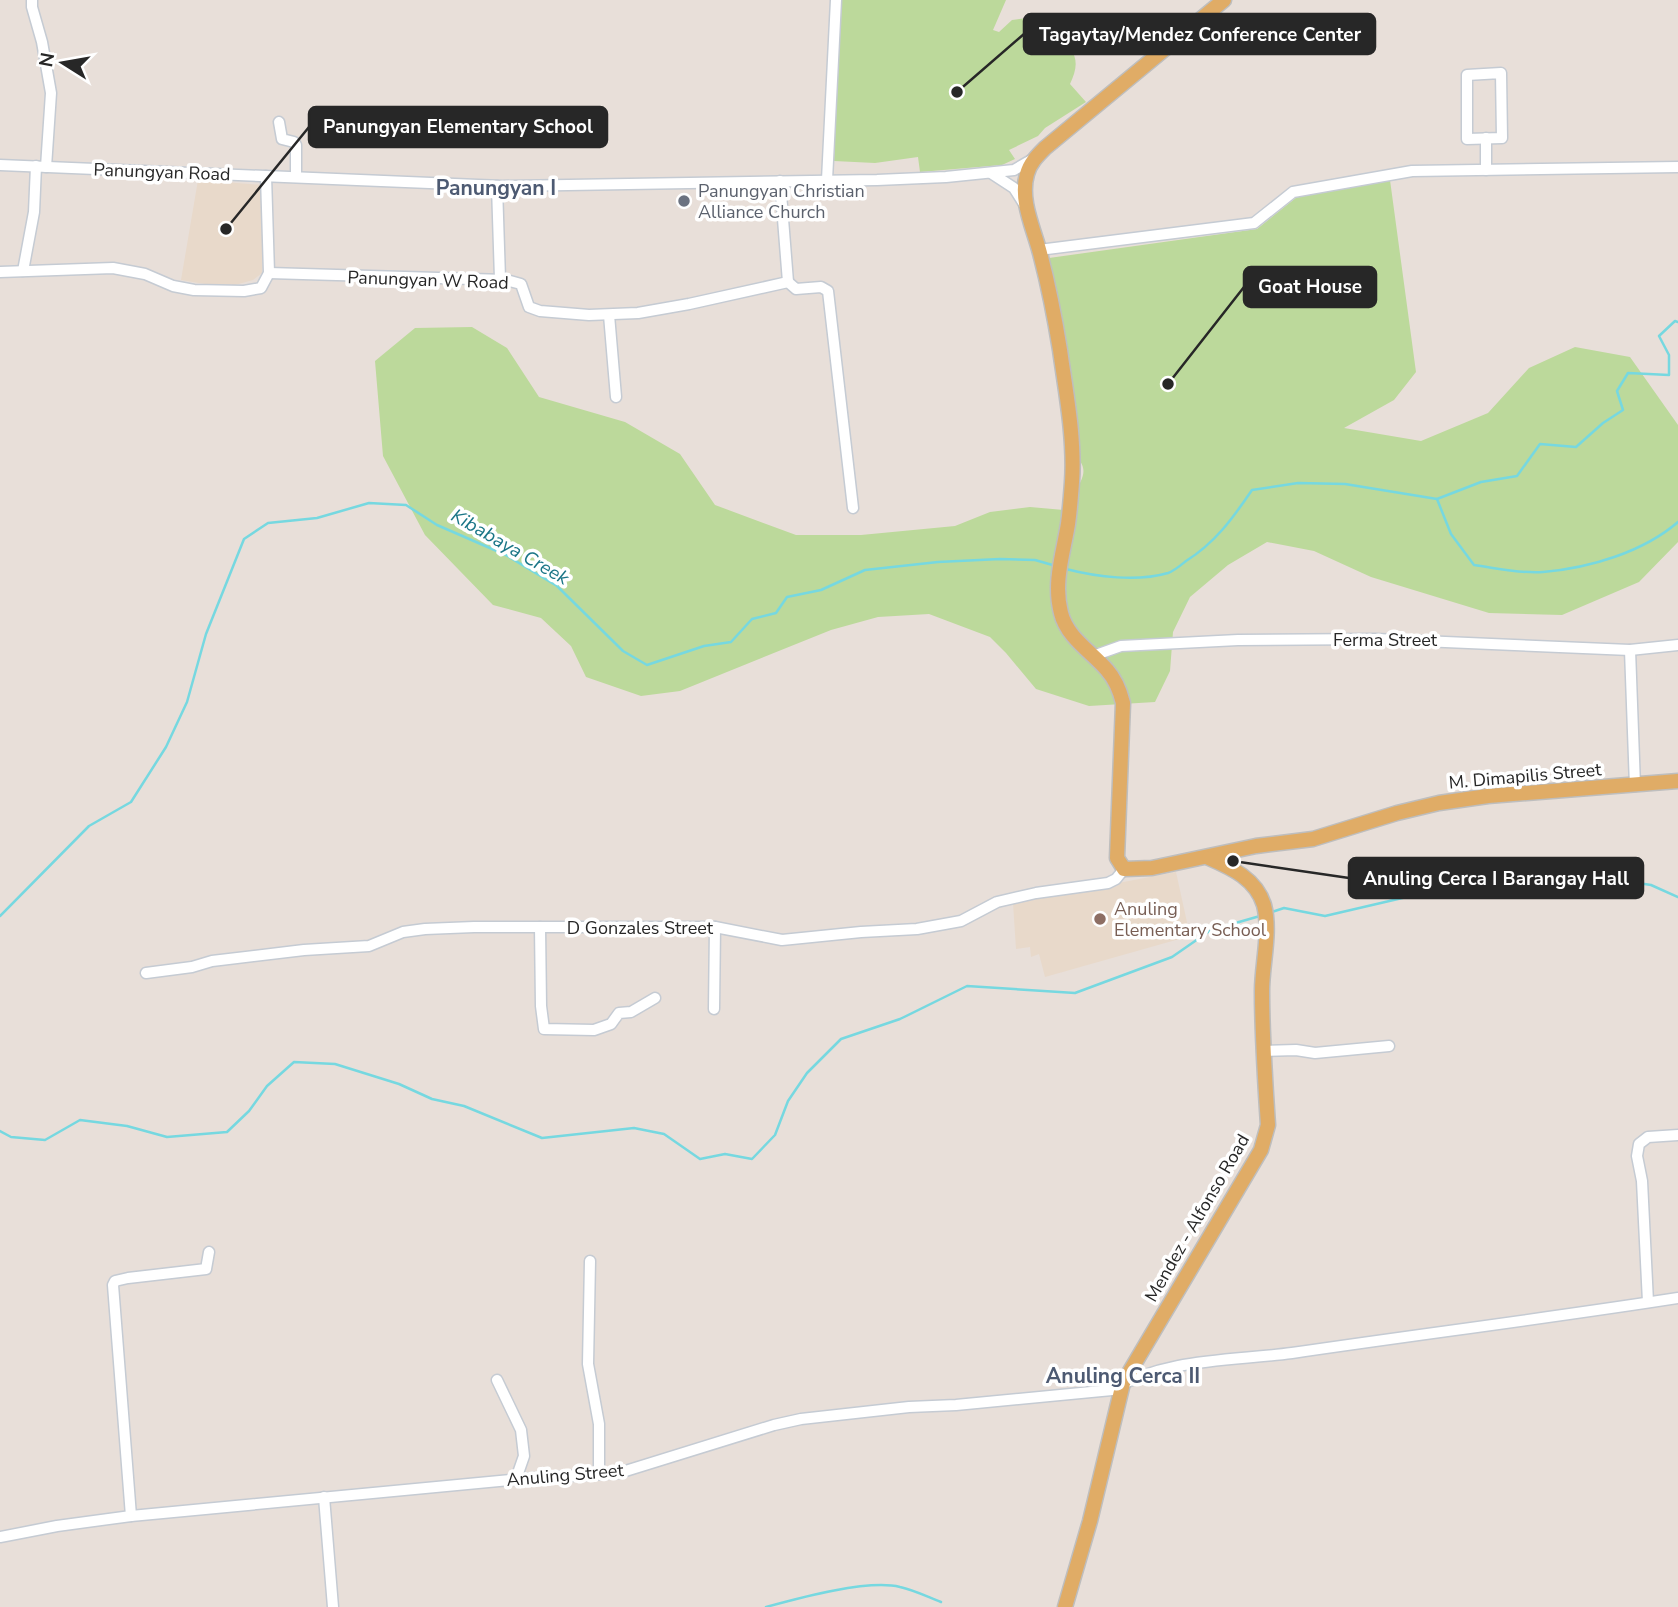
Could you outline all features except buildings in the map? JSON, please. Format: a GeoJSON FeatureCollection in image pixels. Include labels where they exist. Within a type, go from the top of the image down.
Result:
{"type":"FeatureCollection","features":[{"type":"Feature","properties":{"kind":"main road"},"geometry":{"type":"LineString","coordinates":[[1124,869],[1117,859],[1123,703],[1119,687],[1108,671],[1079,643],[1062,617],[1058,584],[1060,555],[1068,527],[1073,471],[1060,349],[1039,250],[1027,209],[1027,173],[1034,159],[1224,0]]}},
{"type":"Feature","properties":{"kind":"main road","name":"M. Dimapilis Street"},"geometry":{"type":"LineString","coordinates":[[1124,869],[1140,870],[1209,858],[1256,846],[1313,839],[1439,803],[1488,796],[1678,781]]}},
{"type":"Feature","properties":{"kind":"main road"},"geometry":{"type":"LineString","coordinates":[[1245,876],[1245,858],[1256,846]]}},
{"type":"Feature","properties":{"kind":"main road"},"geometry":{"type":"LineString","coordinates":[[1209,858],[1245,876]]}},
{"type":"Feature","properties":{"kind":"main road","name":"Mendez - Alfonso Road"},"geometry":{"type":"LineString","coordinates":[[1065,1607],[1090,1521],[1124,1383],[1261,1150],[1268,1125],[1262,988],[1264,906],[1245,876]]}},
{"type":"Feature","properties":{"kind":"street"},"geometry":{"type":"LineString","coordinates":[[23,271],[51,93],[32,0]]}},
{"type":"Feature","properties":{"kind":"street"},"geometry":{"type":"LineString","coordinates":[[827,180],[836,0]]}},
{"type":"Feature","properties":{"kind":"street"},"geometry":{"type":"LineString","coordinates":[[1501,73],[1502,138],[1486,138],[1467,139],[1467,75],[1501,73]]}},
{"type":"Feature","properties":{"kind":"street"},"geometry":{"type":"LineString","coordinates":[[279,122],[282,139],[296,145],[296,177]]}},
{"type":"Feature","properties":{"kind":"street"},"geometry":{"type":"LineString","coordinates":[[1486,138],[1486,170]]}},
{"type":"Feature","properties":{"kind":"street","name":"Panungyan Road"},"geometry":{"type":"LineString","coordinates":[[0,165],[497,186],[877,180],[992,173],[1014,170],[1034,159]]}},
{"type":"Feature","properties":{"kind":"street"},"geometry":{"type":"LineString","coordinates":[[1039,250],[1254,223],[1293,192],[1412,171],[1678,167]]}},
{"type":"Feature","properties":{"kind":"street"},"geometry":{"type":"LineString","coordinates":[[992,173],[1014,188],[1027,209]]}},
{"type":"Feature","properties":{"kind":"street"},"geometry":{"type":"LineString","coordinates":[[0,272],[113,268],[145,274],[173,286],[194,290],[244,291],[261,288],[269,274],[266,176]]}},
{"type":"Feature","properties":{"kind":"street"},"geometry":{"type":"LineString","coordinates":[[780,181],[788,282],[796,289],[821,287],[828,291],[853,508]]}},
{"type":"Feature","properties":{"kind":"street"},"geometry":{"type":"LineString","coordinates":[[497,186],[500,279]]}},
{"type":"Feature","properties":{"kind":"street","name":"Panungyan W Road"},"geometry":{"type":"LineString","coordinates":[[269,274],[500,279],[521,285],[529,307],[533,310],[609,315],[689,304],[788,282]]}},
{"type":"Feature","properties":{"kind":"street"},"geometry":{"type":"LineString","coordinates":[[609,315],[616,397]]}},
{"type":"Feature","properties":{"kind":"street","name":"Ferma Street"},"geometry":{"type":"LineString","coordinates":[[1093,656],[1121,646],[1160,643],[1376,639],[1630,650],[1678,645]]}},
{"type":"Feature","properties":{"kind":"street"},"geometry":{"type":"LineString","coordinates":[[1630,650],[1635,786]]}},
{"type":"Feature","properties":{"kind":"street","name":"D Gonzales Street"},"geometry":{"type":"LineString","coordinates":[[146,973],[304,950],[369,946],[403,932],[425,929],[715,927],[782,940],[927,928],[961,921],[997,902],[1036,893],[1108,883],[1116,879],[1124,869]]}},
{"type":"Feature","properties":{"kind":"street"},"geometry":{"type":"LineString","coordinates":[[540,927],[544,1029],[594,1030],[611,1024],[619,1013],[631,1012],[655,998]]}},
{"type":"Feature","properties":{"kind":"street"},"geometry":{"type":"LineString","coordinates":[[714,1009],[715,927]]}},
{"type":"Feature","properties":{"kind":"street"},"geometry":{"type":"LineString","coordinates":[[1264,1051],[1296,1050],[1315,1053],[1390,1046]]}},
{"type":"Feature","properties":{"kind":"street"},"geometry":{"type":"LineString","coordinates":[[1648,1302],[1642,1181],[1637,1156],[1639,1144],[1648,1137],[1678,1135]]}},
{"type":"Feature","properties":{"kind":"street"},"geometry":{"type":"LineString","coordinates":[[131,1516],[113,1285],[116,1281],[128,1278],[206,1269],[209,1252]]}},
{"type":"Feature","properties":{"kind":"street"},"geometry":{"type":"LineString","coordinates":[[590,1261],[588,1364],[600,1424],[599,1474]]}},
{"type":"Feature","properties":{"kind":"street","name":"Anuling Street"},"geometry":{"type":"LineString","coordinates":[[0,1537],[131,1516],[516,1479],[619,1473],[774,1424],[801,1419],[1112,1390],[1132,1378],[1200,1361],[1292,1353],[1678,1297]]}},
{"type":"Feature","properties":{"kind":"street"},"geometry":{"type":"LineString","coordinates":[[497,1380],[522,1430],[524,1456],[516,1479]]}},
{"type":"Feature","properties":{"kind":"street"},"geometry":{"type":"LineString","coordinates":[[324,1497],[333,1607]]}},
{"type":"Feature","properties":{"kind":"shaded area"},"geometry":{"type":"Polygon","coordinates":[[[198,180],[264,185],[262,273],[253,280],[235,285],[181,280],[198,180]]]}},
{"type":"Feature","properties":{"kind":"shaded area","name":"Anuling Elementary School"},"geometry":{"type":"Polygon","coordinates":[[[1176,872],[1190,936],[1045,977],[1039,954],[1031,957],[1030,947],[1016,949],[1013,903],[1176,872]]]}},
{"type":"Feature","properties":{"kind":"green space"},"geometry":{"type":"Polygon","coordinates":[[[840,0],[1006,0],[993,30],[999,32],[1012,20],[1033,17],[1046,25],[1051,47],[1070,48],[1073,52],[1076,66],[1070,84],[1086,102],[1045,128],[1038,136],[1009,150],[1015,159],[1002,165],[920,172],[918,157],[875,163],[834,161],[840,0]]]}},
{"type":"Feature","properties":{"kind":"green space"},"geometry":{"type":"Polygon","coordinates":[[[1390,180],[1416,372],[1394,400],[1344,428],[1421,441],[1488,413],[1529,368],[1575,347],[1630,357],[1678,425],[1678,542],[1639,582],[1562,615],[1489,613],[1371,577],[1314,551],[1267,542],[1228,565],[1190,597],[1173,632],[1170,671],[1155,702],[1089,706],[1036,689],[990,637],[929,614],[878,617],[831,630],[680,691],[641,696],[586,677],[571,646],[541,618],[493,605],[425,535],[383,456],[375,361],[415,328],[472,327],[507,348],[539,397],[625,422],[680,454],[715,505],[796,535],[861,535],[955,526],[990,512],[1030,507],[1075,511],[1083,467],[1077,457],[1065,333],[1049,258],[1257,229],[1297,197],[1390,180]]]}},
{"type":"Feature","properties":{"kind":"waterway","name":"Kibabaya Creek"},"geometry":{"type":"LineString","coordinates":[[1066,569],[1130,578],[1170,572],[1215,538],[1252,490],[1298,483],[1345,484],[1437,499],[1481,482],[1517,476],[1540,444],[1576,447],[1603,423],[1623,410],[1617,391],[1628,373],[1669,375],[1669,355],[1659,336],[1675,321],[1678,322]]}},
{"type":"Feature","properties":{"kind":"waterway","name":"Kibabaya Creek"},"geometry":{"type":"LineString","coordinates":[[1437,499],[1451,534],[1474,565],[1517,571],[1561,570],[1615,557],[1649,542],[1678,522]]}},
{"type":"Feature","properties":{"kind":"waterway","name":"Kibabaya Creek"},"geometry":{"type":"LineString","coordinates":[[0,916],[89,826],[131,802],[166,747],[187,702],[206,634],[244,539],[268,523],[317,518],[369,503],[406,505],[437,525],[506,555],[557,586],[623,651],[647,665],[704,646],[731,642],[752,619],[776,613],[787,597],[821,590],[865,570],[1000,559],[1035,560],[1056,566]]}},
{"type":"Feature","properties":{"kind":"waterway"},"geometry":{"type":"LineString","coordinates":[[1269,913],[1284,908],[1325,916],[1488,880],[1530,882],[1597,892],[1625,881],[1651,885],[1678,897]]}},
{"type":"Feature","properties":{"kind":"waterway"},"geometry":{"type":"LineString","coordinates":[[0,1131],[11,1137],[45,1140],[80,1120],[127,1126],[167,1137],[227,1132],[249,1111],[267,1086],[294,1062],[335,1064],[399,1084],[432,1099],[464,1106],[542,1138],[634,1128],[664,1134],[700,1159],[725,1154],[752,1159],[775,1135],[788,1101],[807,1073],[841,1039],[900,1019],[967,986],[1075,993],[1172,957],[1211,930],[1260,916]]}},
{"type":"Feature","properties":{"kind":"waterway"},"geometry":{"type":"LineString","coordinates":[[766,1607],[870,1585],[900,1587],[941,1602]]}},
{"type":"Feature","properties":{"kind":"place","name":"Tagaytay/Mendez Conference Center"},"geometry":{"type":"Point","coordinates":[957,92]}},
{"type":"Feature","properties":{"kind":"place","name":"Panungyan Christian Alliance Church"},"geometry":{"type":"Point","coordinates":[684,201]}},
{"type":"Feature","properties":{"kind":"place","name":"Panungyan Elementary School"},"geometry":{"type":"Point","coordinates":[226,229]}},
{"type":"Feature","properties":{"kind":"place","name":"Goat House"},"geometry":{"type":"Point","coordinates":[1168,384]}},
{"type":"Feature","properties":{"kind":"place","name":"Anuling Cerca I Barangay Hall"},"geometry":{"type":"Point","coordinates":[1233,861]}},
{"type":"Feature","properties":{"kind":"place","name":"Anuling Elementary School"},"geometry":{"type":"Point","coordinates":[1100,919]}},
{"type":"Feature","properties":{"kind":"district","name":"Panungyan I"},"geometry":{"type":"Point","coordinates":[496,188]}},
{"type":"Feature","properties":{"kind":"district","name":"Anuling Cerca II"},"geometry":{"type":"Point","coordinates":[1123,1376]}}]}
